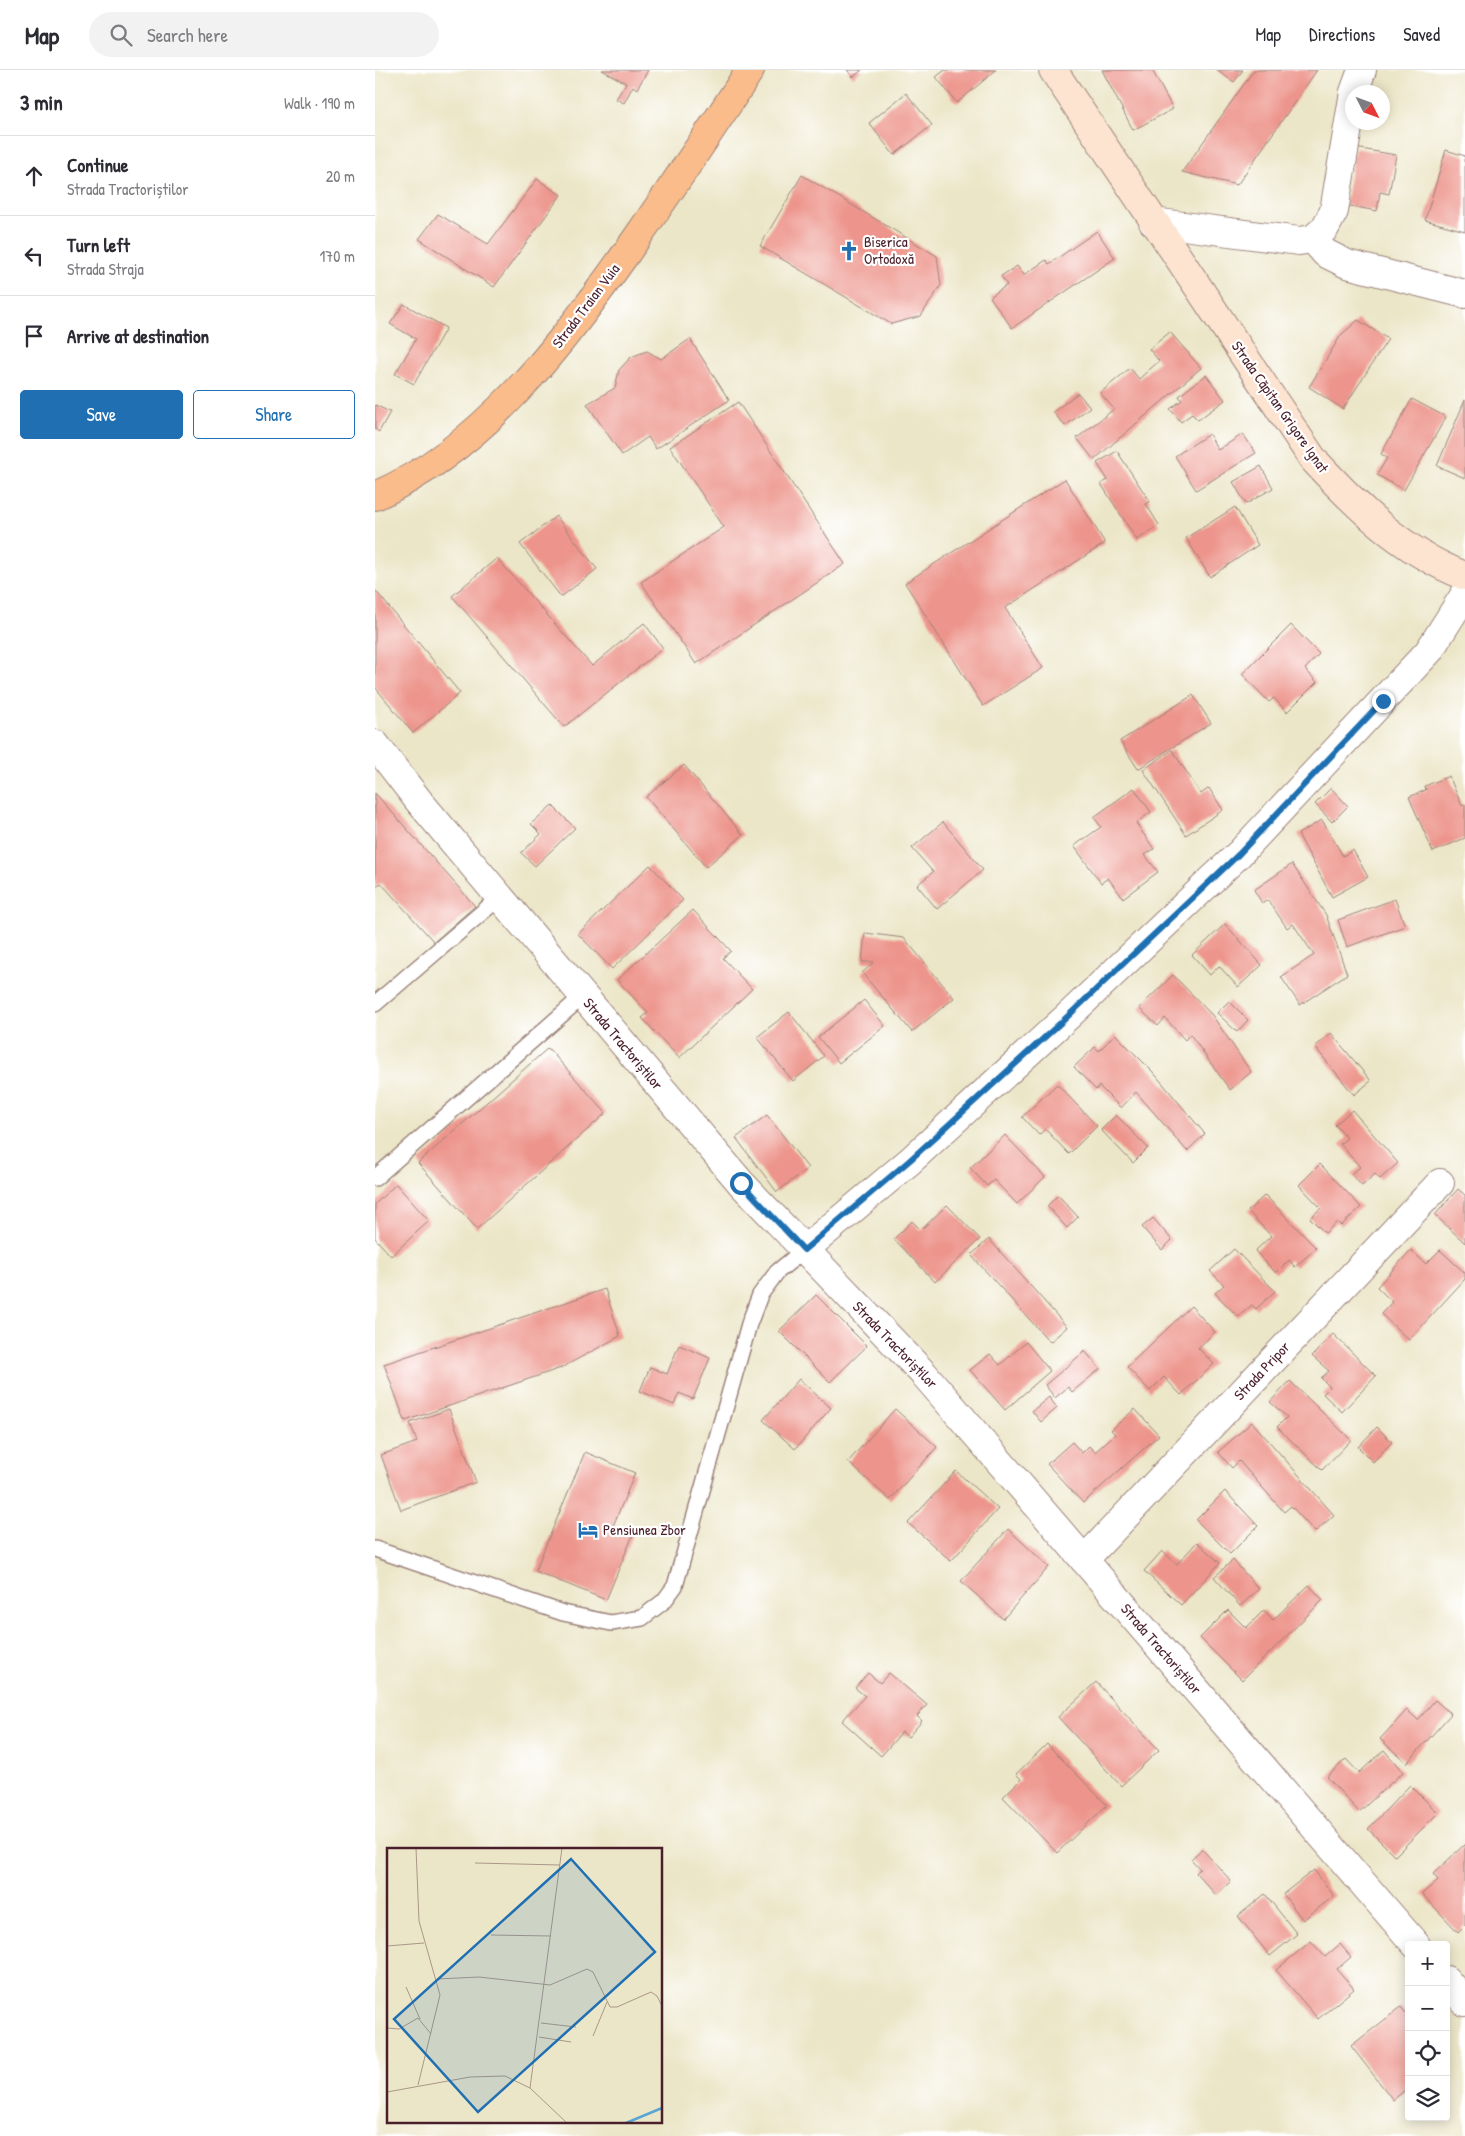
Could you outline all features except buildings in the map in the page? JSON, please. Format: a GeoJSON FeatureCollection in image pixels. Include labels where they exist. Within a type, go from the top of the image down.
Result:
{"type":"FeatureCollection","features":[{"type":"Feature","properties":{"kind":"main road","name":"Strada Traian Vuia"},"geometry":{"type":"LineString","coordinates":[[375,496],[389,490],[450,452],[499,409],[540,366],[586,309],[647,224],[750,70]]}},
{"type":"Feature","properties":{"kind":"main road","name":"Strada Căpitan Grigore Ignat"},"geometry":{"type":"LineString","coordinates":[[1053,70],[1313,459],[1351,500],[1383,527],[1416,552],[1443,567],[1465,576]]}},
{"type":"Feature","properties":{"kind":"street"},"geometry":{"type":"LineString","coordinates":[[1357,85],[1362,70]]}},
{"type":"Feature","properties":{"kind":"street"},"geometry":{"type":"LineString","coordinates":[[1153,222],[1299,241],[1313,239],[1325,228],[1333,211],[1347,130]]}},
{"type":"Feature","properties":{"kind":"street"},"geometry":{"type":"LineString","coordinates":[[1313,239],[1325,253],[1347,264],[1465,294]]}},
{"type":"Feature","properties":{"kind":"street"},"geometry":{"type":"LineString","coordinates":[[804,1250],[939,1134],[1067,1017],[1239,854],[1429,651],[1465,594]]}},
{"type":"Feature","properties":{"kind":"street","name":"Strada Tractoriștilor"},"geometry":{"type":"LineString","coordinates":[[375,744],[417,800],[741,1183],[924,1374],[1413,1941]]}},
{"type":"Feature","properties":{"kind":"street","name":"Strada Pripor"},"geometry":{"type":"LineString","coordinates":[[1084,1560],[1440,1183]]}},
{"type":"Feature","properties":{"kind":"street"},"geometry":{"type":"LineString","coordinates":[[1450,1985],[1465,2002]]}},
{"type":"Feature","properties":{"kind":"lane"},"geometry":{"type":"LineString","coordinates":[[375,1004],[500,897]]}},
{"type":"Feature","properties":{"kind":"lane"},"geometry":{"type":"LineString","coordinates":[[375,1178],[583,996]]}},
{"type":"Feature","properties":{"kind":"lane"},"geometry":{"type":"LineString","coordinates":[[375,1549],[563,1613],[611,1623],[642,1618],[664,1601],[675,1586],[749,1324],[760,1295],[777,1272],[804,1250]]}},
{"type":"Feature","properties":{"kind":"place","name":"Biserica Ortodoxă"},"geometry":{"type":"Point","coordinates":[849,251]}},
{"type":"Feature","properties":{"kind":"place","name":"Pensiunea Zbor"},"geometry":{"type":"Point","coordinates":[588,1530]}},
{"type":"Feature","properties":{"kind":"route"},"geometry":{"type":"LineString","coordinates":[[741,1183],[804,1250],[910,1160],[1067,1017],[1239,854],[1383,701]]}}]}
